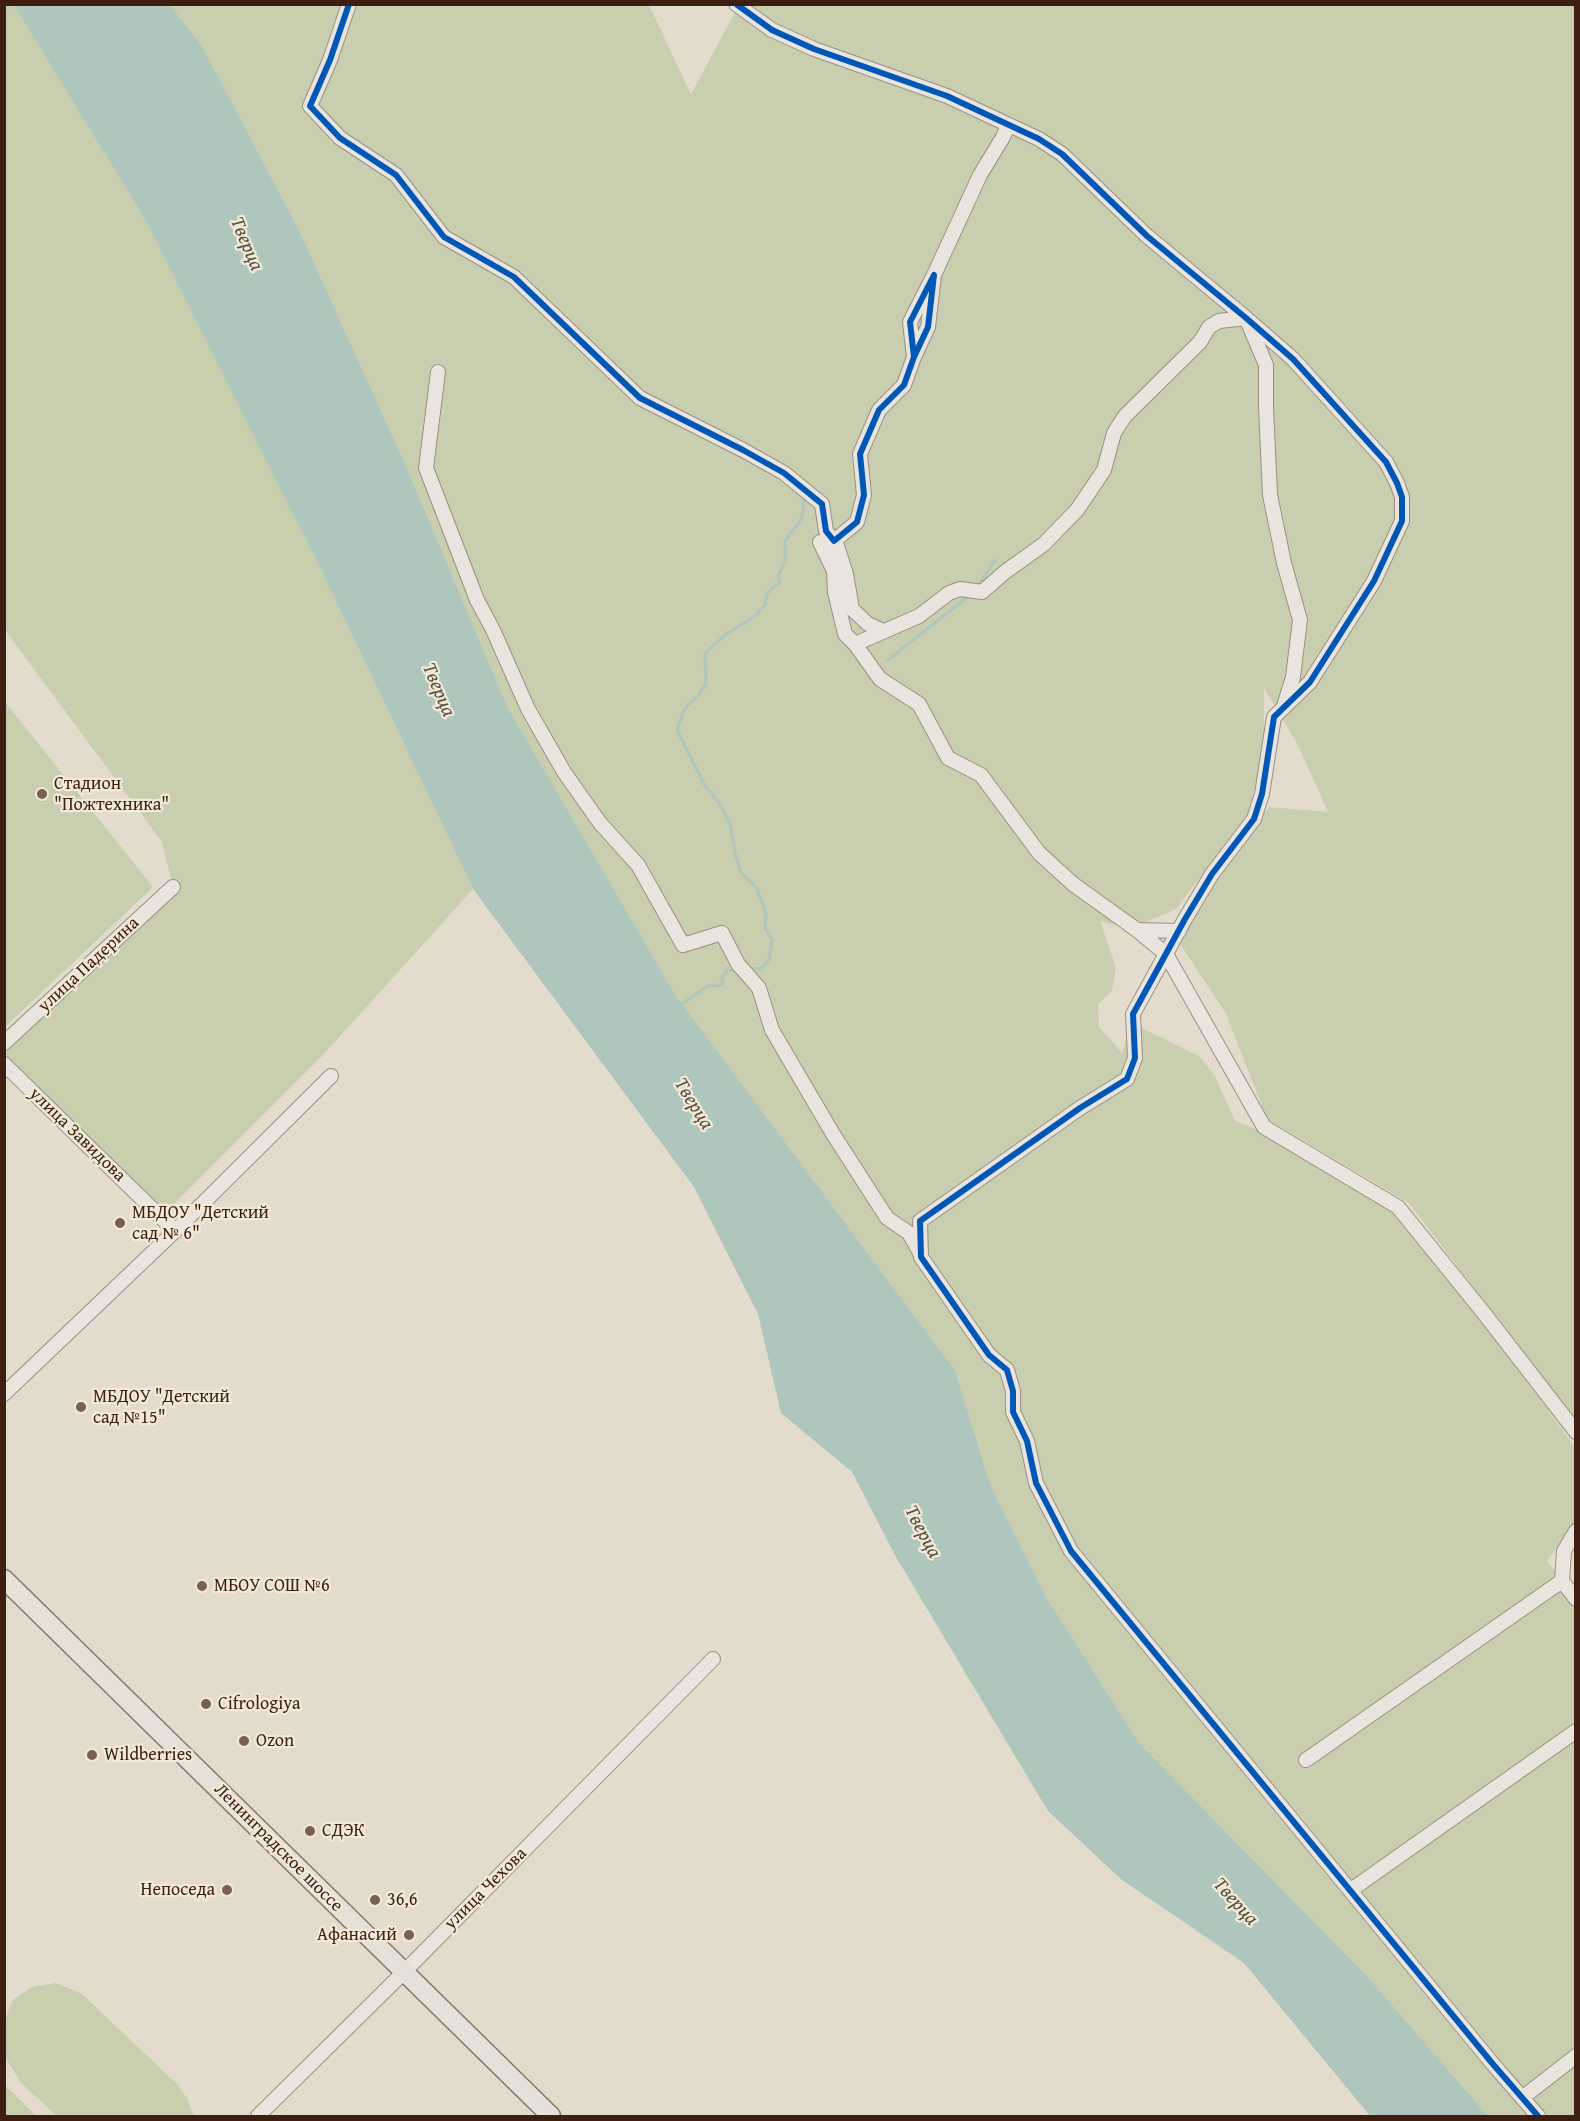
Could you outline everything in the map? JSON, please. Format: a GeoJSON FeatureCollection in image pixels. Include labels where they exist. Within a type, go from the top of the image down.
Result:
{"type":"FeatureCollection","features":[{"type":"Feature","properties":{"kind":"main road","name":"Ленинградское шоссе"},"geometry":{"type":"LineString","coordinates":[[4,1579],[551,2116]]}},
{"type":"Feature","properties":{"kind":"street"},"geometry":{"type":"LineString","coordinates":[[349,4],[330,60],[310,106],[340,138],[396,175],[444,237],[514,277],[640,398],[784,473],[822,504],[826,531],[834,541],[846,574],[852,609],[868,624],[883,631]]}},
{"type":"Feature","properties":{"kind":"street"},"geometry":{"type":"LineString","coordinates":[[736,4],[782,35],[814,49],[947,96],[1039,139],[1062,154],[1147,236],[1293,359],[1386,462],[1402,497],[1401,521],[1374,581],[1310,682],[1274,717],[1262,794],[1254,819],[1212,874],[1133,1014],[1135,1058],[1127,1079],[1080,1108],[920,1221],[921,1257]]}},
{"type":"Feature","properties":{"kind":"street"},"geometry":{"type":"LineString","coordinates":[[1008,126],[980,175],[910,322],[914,357],[904,385],[879,410],[860,454],[864,495],[857,522],[834,541],[820,542],[834,571],[835,592],[845,634],[880,679],[919,704],[948,758],[981,775],[1039,853],[1072,884],[1137,930],[1166,954],[1264,1127],[1398,1208],[1484,1312],[1575,1432]]}},
{"type":"Feature","properties":{"kind":"street"},"geometry":{"type":"LineString","coordinates":[[855,644],[919,616],[949,593],[960,589],[982,592],[1044,544],[1077,510],[1104,470],[1114,434],[1125,416],[1200,342],[1209,327],[1219,321],[1246,318]]}},
{"type":"Feature","properties":{"kind":"street"},"geometry":{"type":"LineString","coordinates":[[1246,318],[1266,364],[1270,495],[1284,563],[1300,620],[1293,676],[1285,705]]}},
{"type":"Feature","properties":{"kind":"street"},"geometry":{"type":"LineString","coordinates":[[438,372],[426,468],[477,600],[494,630],[528,709],[570,780],[600,823],[638,865],[683,945],[722,933],[738,964],[759,988],[772,1030],[887,1218],[909,1233],[921,1257],[989,1355],[1007,1370],[1013,1391],[1013,1412],[1027,1441],[1036,1483],[1071,1551],[1539,2116]]}},
{"type":"Feature","properties":{"kind":"street","name":"улица Падерина"},"geometry":{"type":"LineString","coordinates":[[4,1043],[173,887]]}},
{"type":"Feature","properties":{"kind":"street"},"geometry":{"type":"LineString","coordinates":[[1137,930],[1179,931]]}},
{"type":"Feature","properties":{"kind":"street","name":"улица Завидова"},"geometry":{"type":"LineString","coordinates":[[4,1064],[175,1231]]}},
{"type":"Feature","properties":{"kind":"street"},"geometry":{"type":"LineString","coordinates":[[4,1394],[175,1231],[331,1076]]}},
{"type":"Feature","properties":{"kind":"street"},"geometry":{"type":"LineString","coordinates":[[1575,1531],[1564,1551],[1562,1581],[1575,1599]]}},
{"type":"Feature","properties":{"kind":"street"},"geometry":{"type":"LineString","coordinates":[[1306,1760],[1562,1581]]}},
{"type":"Feature","properties":{"kind":"street","name":"улица Чехова"},"geometry":{"type":"LineString","coordinates":[[258,2116],[404,1972],[713,1659]]}},
{"type":"Feature","properties":{"kind":"street"},"geometry":{"type":"LineString","coordinates":[[1351,1890],[1575,1731]]}},
{"type":"Feature","properties":{"kind":"street"},"geometry":{"type":"LineString","coordinates":[[1522,2098],[1575,2056]]}},
{"type":"Feature","properties":{"kind":"shaded area"},"geometry":{"type":"Polygon","coordinates":[[[14,4],[146,221],[326,580],[473,889],[324,1054],[161,1217],[5,1064],[5,1043],[173,887],[162,842],[5,630],[4,5],[14,4]]]}},
{"type":"Feature","properties":{"kind":"shaded area"},"geometry":{"type":"Polygon","coordinates":[[[170,5],[649,5],[691,94],[739,5],[1575,5],[1575,1421],[1409,1203],[1267,1119],[1226,1014],[1177,939],[1269,807],[1328,812],[1298,745],[1264,688],[1264,752],[1247,817],[1176,909],[1130,929],[1100,921],[1116,967],[1112,991],[1098,1004],[1099,1027],[1122,1053],[1132,1023],[1199,1056],[1215,1076],[1235,1121],[1264,1132],[1392,1211],[1478,1315],[1575,1447],[1575,1525],[1547,1561],[1576,1600],[1575,2116],[1488,2116],[1366,1975],[1140,1744],[1048,1600],[990,1484],[955,1370],[676,996],[507,706],[406,466],[300,232],[202,46],[170,5]]]}},
{"type":"Feature","properties":{"kind":"shaded area","name":"Стадион \"Пожтехника\""},"geometry":{"type":"Polygon","coordinates":[[[5,702],[153,887],[5,1027],[5,702]]]}},
{"type":"Feature","properties":{"kind":"shaded area"},"geometry":{"type":"Polygon","coordinates":[[[56,1983],[82,1994],[177,2084],[187,2098],[194,2116],[57,2116],[21,2083],[5,2057],[5,2019],[13,2000],[32,1987],[56,1983]]]}},
{"type":"Feature","properties":{"kind":"shaded area"},"geometry":{"type":"Polygon","coordinates":[[[5,2085],[36,2116],[5,2116],[5,2085]]]}},
{"type":"Feature","properties":{"kind":"water","name":"Тверца"},"geometry":{"type":"Polygon","coordinates":[[[14,5],[170,5],[202,46],[300,232],[406,466],[507,706],[676,996],[955,1370],[990,1484],[1048,1600],[1140,1744],[1366,1975],[1488,2116],[1370,2116],[1244,1963],[1122,1880],[1048,1811],[896,1557],[852,1472],[781,1413],[758,1314],[694,1187],[473,889],[326,580],[146,221],[14,5]]]}},
{"type":"Feature","properties":{"kind":"waterway"},"geometry":{"type":"LineString","coordinates":[[750,969],[761,968],[769,960],[772,940],[765,928],[766,913],[756,887],[741,873],[730,823],[719,803],[704,784],[677,730],[685,708],[706,684],[705,656],[708,650],[728,633],[755,616],[765,605],[767,595],[773,587],[780,583],[778,576],[785,561],[785,541],[802,518],[804,501]]}},
{"type":"Feature","properties":{"kind":"waterway"},"geometry":{"type":"LineString","coordinates":[[978,586],[995,560]]}},
{"type":"Feature","properties":{"kind":"waterway"},"geometry":{"type":"LineString","coordinates":[[888,660],[970,595]]}},
{"type":"Feature","properties":{"kind":"waterway"},"geometry":{"type":"LineString","coordinates":[[679,1006],[708,986],[723,983],[722,977],[728,970],[737,971]]}},
{"type":"Feature","properties":{"kind":"cycle path"},"geometry":{"type":"LineString","coordinates":[[349,4],[330,60],[310,106],[340,138],[396,175],[444,237],[514,277],[640,398],[784,473],[822,504],[826,531],[834,541],[857,522],[864,495],[860,454],[879,410],[904,385],[914,357],[910,322],[934,275],[928,327],[914,357]]}},
{"type":"Feature","properties":{"kind":"cycle path"},"geometry":{"type":"LineString","coordinates":[[736,4],[772,30],[814,49],[947,96],[1039,139],[1062,154],[1147,236],[1293,359],[1386,462],[1397,483],[1402,497],[1402,521],[1374,581],[1310,682],[1274,717],[1262,794],[1254,819],[1212,874],[1133,1014],[1135,1058],[1127,1079],[1080,1108],[920,1221],[921,1257],[989,1355],[1007,1370],[1013,1391],[1013,1412],[1027,1441],[1036,1483],[1071,1551],[1538,2116]]}},
{"type":"Feature","properties":{"kind":"place","name":"Стадион \"Пожтехника\""},"geometry":{"type":"Point","coordinates":[42,794]}},
{"type":"Feature","properties":{"kind":"place","name":"МБДОУ \"Детский сад № 6\""},"geometry":{"type":"Point","coordinates":[120,1223]}},
{"type":"Feature","properties":{"kind":"place","name":"МБДОУ \"Детский сад №15\""},"geometry":{"type":"Point","coordinates":[81,1407]}},
{"type":"Feature","properties":{"kind":"place","name":"МБОУ СОШ №6"},"geometry":{"type":"Point","coordinates":[202,1586]}},
{"type":"Feature","properties":{"kind":"place","name":"Cifrologiya"},"geometry":{"type":"Point","coordinates":[206,1704]}},
{"type":"Feature","properties":{"kind":"place","name":"Ozon"},"geometry":{"type":"Point","coordinates":[244,1741]}},
{"type":"Feature","properties":{"kind":"place","name":"Wildberries"},"geometry":{"type":"Point","coordinates":[92,1755]}},
{"type":"Feature","properties":{"kind":"place","name":"СДЭК"},"geometry":{"type":"Point","coordinates":[310,1831]}},
{"type":"Feature","properties":{"kind":"place","name":"Непоседа"},"geometry":{"type":"Point","coordinates":[227,1890]}},
{"type":"Feature","properties":{"kind":"place","name":"36,6"},"geometry":{"type":"Point","coordinates":[375,1900]}},
{"type":"Feature","properties":{"kind":"place","name":"Афанасий"},"geometry":{"type":"Point","coordinates":[409,1935]}}]}
